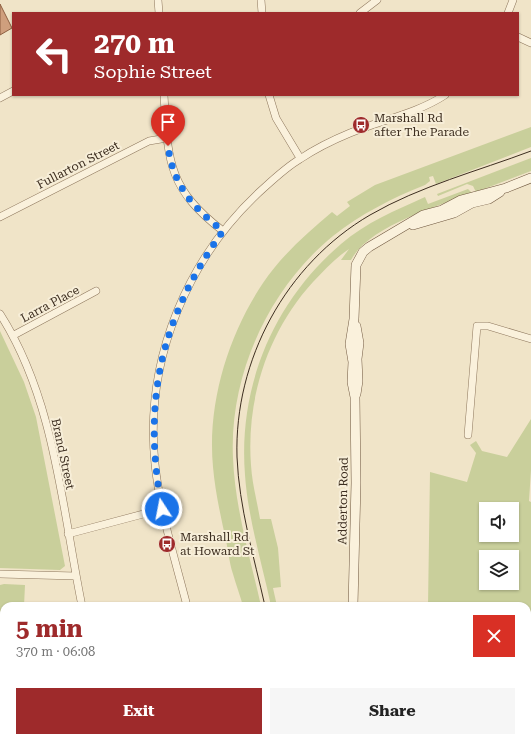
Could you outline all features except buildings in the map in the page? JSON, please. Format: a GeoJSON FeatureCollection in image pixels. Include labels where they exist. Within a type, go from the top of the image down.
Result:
{"type":"FeatureCollection","features":[{"type":"Feature","properties":{"kind":"main road","name":"Adderton Road"},"geometry":{"type":"LineString","coordinates":[[353,602],[356,483],[355,397],[358,384],[357,359],[359,343],[354,319],[354,274],[359,258],[363,252],[375,243],[407,226],[423,215],[442,210],[461,200],[506,188],[531,178]]}},
{"type":"Feature","properties":{"kind":"street"},"geometry":{"type":"LineString","coordinates":[[158,0],[158,12]]}},
{"type":"Feature","properties":{"kind":"street"},"geometry":{"type":"LineString","coordinates":[[261,0],[262,12]]}},
{"type":"Feature","properties":{"kind":"street"},"geometry":{"type":"LineString","coordinates":[[361,12],[377,0]]}},
{"type":"Feature","properties":{"kind":"street"},"geometry":{"type":"LineString","coordinates":[[508,12],[513,0]]}},
{"type":"Feature","properties":{"kind":"street"},"geometry":{"type":"LineString","coordinates":[[519,37],[531,43]]}},
{"type":"Feature","properties":{"kind":"street"},"geometry":{"type":"LineString","coordinates":[[0,98],[12,92]]}},
{"type":"Feature","properties":{"kind":"street"},"geometry":{"type":"LineString","coordinates":[[164,96],[167,138],[172,168],[181,188],[196,209],[223,231]]}},
{"type":"Feature","properties":{"kind":"street"},"geometry":{"type":"LineString","coordinates":[[269,96],[276,118],[300,158]]}},
{"type":"Feature","properties":{"kind":"street"},"geometry":{"type":"LineString","coordinates":[[186,602],[162,509],[155,463],[155,399],[162,358],[180,302],[196,270],[223,231],[257,194],[300,158],[350,133],[411,112],[443,96]]}},
{"type":"Feature","properties":{"kind":"street","name":"Fullarton Street"},"geometry":{"type":"LineString","coordinates":[[0,217],[149,141],[167,138]]}},
{"type":"Feature","properties":{"kind":"street","name":"Larra Place"},"geometry":{"type":"LineString","coordinates":[[14,335],[96,291]]}},
{"type":"Feature","properties":{"kind":"street","name":"Brand Street"},"geometry":{"type":"LineString","coordinates":[[0,314],[14,335],[30,374],[47,427],[81,602]]}},
{"type":"Feature","properties":{"kind":"street"},"geometry":{"type":"LineString","coordinates":[[468,435],[477,326],[488,326],[531,339]]}},
{"type":"Feature","properties":{"kind":"street"},"geometry":{"type":"LineString","coordinates":[[68,534],[162,509]]}},
{"type":"Feature","properties":{"kind":"street"},"geometry":{"type":"LineString","coordinates":[[0,574],[76,576]]}},
{"type":"Feature","properties":{"kind":"green space"},"geometry":{"type":"Polygon","coordinates":[[[531,127],[531,147],[436,184],[433,176],[429,177],[430,181],[425,185],[377,207],[344,228],[310,257],[290,281],[272,307],[258,335],[246,365],[238,396],[234,427],[234,477],[240,514],[260,602],[242,602],[230,565],[213,467],[213,419],[217,395],[230,347],[251,303],[263,283],[278,263],[304,236],[332,212],[337,216],[350,206],[347,202],[375,185],[531,127]]]}},
{"type":"Feature","properties":{"kind":"green space"},"geometry":{"type":"Polygon","coordinates":[[[531,158],[531,171],[476,192],[473,186],[467,184],[438,196],[437,194],[531,158]]]}},
{"type":"Feature","properties":{"kind":"green space"},"geometry":{"type":"Polygon","coordinates":[[[468,189],[472,193],[423,211],[388,228],[372,237],[360,248],[351,260],[341,260],[349,249],[339,256],[313,282],[297,301],[272,344],[263,367],[257,391],[252,415],[250,440],[253,485],[260,519],[271,519],[278,548],[281,587],[273,588],[276,602],[270,602],[249,508],[245,475],[244,442],[247,410],[254,379],[265,348],[279,319],[296,292],[317,267],[350,236],[381,218],[425,197],[428,204],[468,189]]]}},
{"type":"Feature","properties":{"kind":"green space"},"geometry":{"type":"Polygon","coordinates":[[[0,331],[24,382],[36,417],[65,566],[60,570],[0,568],[0,331]]]}},
{"type":"Feature","properties":{"kind":"green space"},"geometry":{"type":"Polygon","coordinates":[[[531,419],[531,470],[529,501],[531,502],[531,602],[428,602],[430,472],[467,482],[476,453],[470,445],[476,441],[482,451],[507,457],[531,419]]]}},
{"type":"Feature","properties":{"kind":"green space"},"geometry":{"type":"Polygon","coordinates":[[[0,585],[25,585],[24,602],[0,602],[0,585]]]}},
{"type":"Feature","properties":{"kind":"tram line"},"geometry":{"type":"LineString","coordinates":[[264,602],[244,513],[238,476],[237,457],[238,421],[245,385],[256,351],[271,318],[290,288],[313,260],[340,235],[370,215],[429,187],[531,151]]}},
{"type":"Feature","properties":{"kind":"place","name":"Marshall Rd after The Parade"},"geometry":{"type":"Point","coordinates":[361,125]}},
{"type":"Feature","properties":{"kind":"place","name":"Marshall Rd at Howard St"},"geometry":{"type":"Point","coordinates":[167,544]}},
{"type":"Feature","properties":{"kind":"route"},"geometry":{"type":"LineString","coordinates":[[162,509],[157,482],[154,442],[155,399],[159,371],[171,327],[180,302],[196,270],[223,231],[196,209],[188,199],[172,168],[168,146]]}}]}
